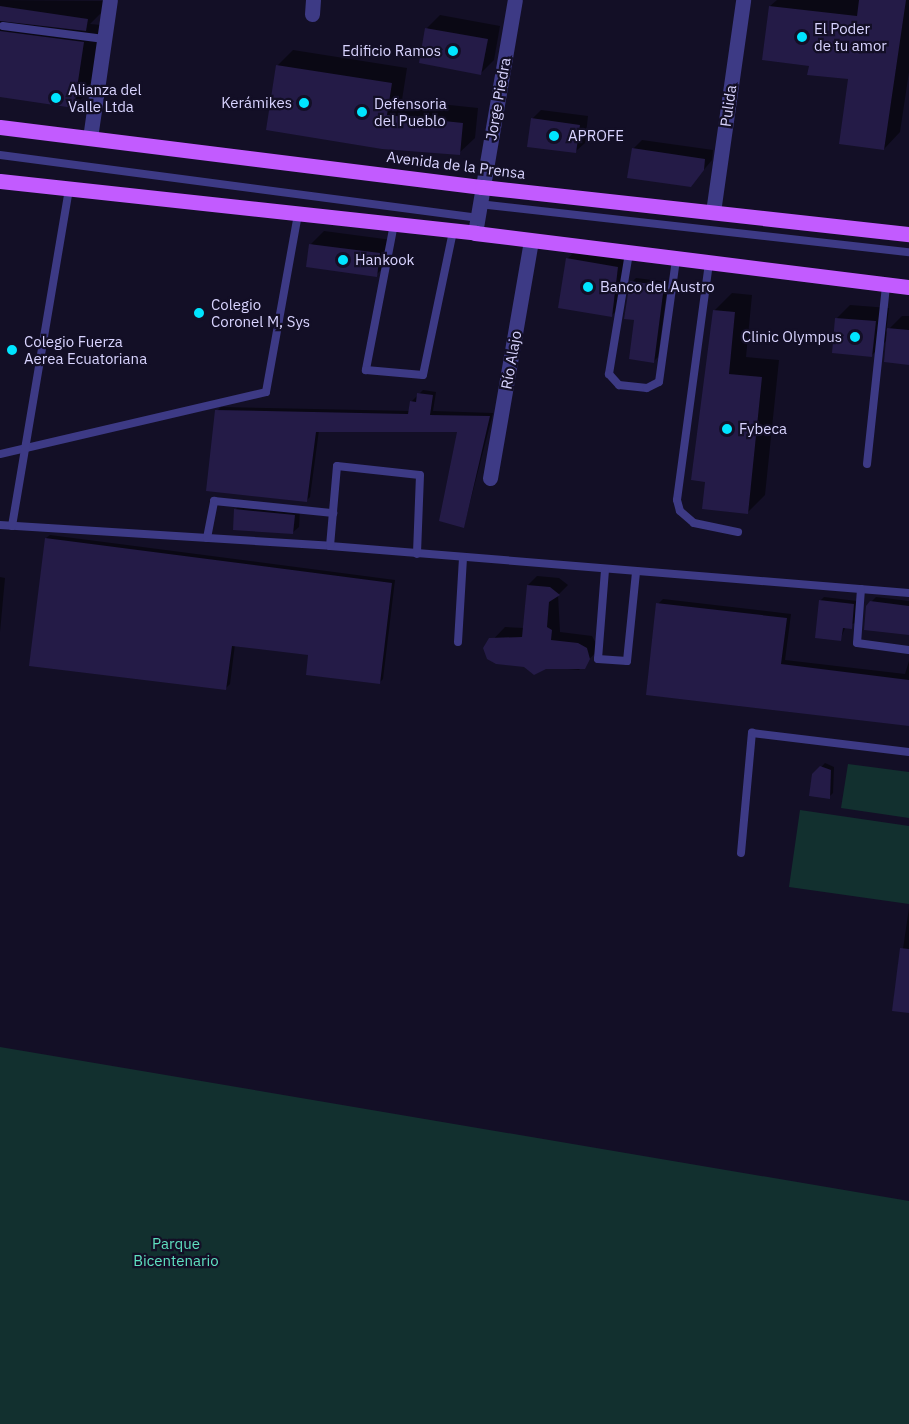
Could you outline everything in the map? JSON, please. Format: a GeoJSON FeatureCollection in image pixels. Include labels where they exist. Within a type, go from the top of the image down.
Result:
{"type":"FeatureCollection","features":[{"type":"Feature","properties":{"kind":"main road","name":"Avenida de la Prensa"},"geometry":{"type":"LineString","coordinates":[[0,127],[482,188],[909,234]]}},
{"type":"Feature","properties":{"kind":"main road"},"geometry":{"type":"LineString","coordinates":[[0,181],[453,231],[477,218],[531,242],[909,287]]}},
{"type":"Feature","properties":{"kind":"street"},"geometry":{"type":"LineString","coordinates":[[90,138],[110,0]]}},
{"type":"Feature","properties":{"kind":"street","name":"Jorge Piedra"},"geometry":{"type":"LineString","coordinates":[[477,218],[515,0]]}},
{"type":"Feature","properties":{"kind":"street","name":"Pulida"},"geometry":{"type":"LineString","coordinates":[[713,212],[743,0]]}},
{"type":"Feature","properties":{"kind":"street","name":"Río Alajo"},"geometry":{"type":"LineString","coordinates":[[490,478],[531,242]]}},
{"type":"Feature","properties":{"kind":"lane"},"geometry":{"type":"LineString","coordinates":[[3,26],[104,39]]}},
{"type":"Feature","properties":{"kind":"lane"},"geometry":{"type":"LineString","coordinates":[[0,155],[477,218],[909,252]]}},
{"type":"Feature","properties":{"kind":"lane"},"geometry":{"type":"LineString","coordinates":[[12,525],[69,188]]}},
{"type":"Feature","properties":{"kind":"lane"},"geometry":{"type":"LineString","coordinates":[[0,454],[266,392],[298,214]]}},
{"type":"Feature","properties":{"kind":"lane"},"geometry":{"type":"LineString","coordinates":[[394,224],[366,370],[423,375],[453,231]]}},
{"type":"Feature","properties":{"kind":"lane"},"geometry":{"type":"LineString","coordinates":[[629,254],[609,374],[619,385],[648,388],[659,382],[676,259]]}},
{"type":"Feature","properties":{"kind":"lane"},"geometry":{"type":"LineString","coordinates":[[710,263],[677,500],[680,511],[694,523],[738,532]]}},
{"type":"Feature","properties":{"kind":"lane"},"geometry":{"type":"LineString","coordinates":[[867,464],[886,285]]}},
{"type":"Feature","properties":{"kind":"lane"},"geometry":{"type":"LineString","coordinates":[[330,546],[337,466],[420,475],[417,554]]}},
{"type":"Feature","properties":{"kind":"lane"},"geometry":{"type":"LineString","coordinates":[[207,538],[214,501],[333,513]]}},
{"type":"Feature","properties":{"kind":"lane"},"geometry":{"type":"LineString","coordinates":[[0,525],[330,546],[909,593]]}},
{"type":"Feature","properties":{"kind":"lane"},"geometry":{"type":"LineString","coordinates":[[458,642],[463,557]]}},
{"type":"Feature","properties":{"kind":"lane"},"geometry":{"type":"LineString","coordinates":[[605,570],[598,659],[627,661],[636,572]]}},
{"type":"Feature","properties":{"kind":"lane"},"geometry":{"type":"LineString","coordinates":[[861,589],[857,644],[909,650]]}},
{"type":"Feature","properties":{"kind":"lane"},"geometry":{"type":"LineString","coordinates":[[741,853],[752,733],[909,752]]}},
{"type":"Feature","properties":{"kind":"green space"},"geometry":{"type":"Polygon","coordinates":[[[848,764],[909,772],[909,818],[841,808],[848,764]]]}},
{"type":"Feature","properties":{"kind":"green space"},"geometry":{"type":"Polygon","coordinates":[[[800,810],[909,826],[909,904],[789,887],[800,810]]]}},
{"type":"Feature","properties":{"kind":"green space","name":"Parque Bicentenario"},"geometry":{"type":"Polygon","coordinates":[[[0,1047],[909,1201],[909,1424],[0,1424],[0,1047]]]}},
{"type":"Feature","properties":{"kind":"building"},"geometry":{"type":"Polygon","coordinates":[[[859,0],[906,0],[884,150],[839,144],[848,79],[807,75],[809,66],[762,60],[769,6],[857,16],[859,0]]]}},
{"type":"Feature","properties":{"kind":"building"},"geometry":{"type":"Polygon","coordinates":[[[0,6],[88,19],[86,31],[0,21],[0,6]]]}},
{"type":"Feature","properties":{"kind":"building","name":"Edificio Ramos"},"geometry":{"type":"Polygon","coordinates":[[[425,28],[488,39],[481,75],[419,63],[425,28]]]}},
{"type":"Feature","properties":{"kind":"building"},"geometry":{"type":"Polygon","coordinates":[[[0,31],[84,42],[74,108],[0,97],[0,31]]]}},
{"type":"Feature","properties":{"kind":"building"},"geometry":{"type":"Polygon","coordinates":[[[276,65],[392,83],[387,115],[463,123],[460,155],[382,149],[266,130],[276,65]]]}},
{"type":"Feature","properties":{"kind":"building","name":"APROFE"},"geometry":{"type":"Polygon","coordinates":[[[531,118],[580,125],[576,153],[527,147],[531,118]]]}},
{"type":"Feature","properties":{"kind":"building"},"geometry":{"type":"Polygon","coordinates":[[[632,148],[705,159],[704,170],[691,187],[627,178],[632,148]]]}},
{"type":"Feature","properties":{"kind":"building","name":"Hankook"},"geometry":{"type":"Polygon","coordinates":[[[309,244],[380,253],[377,277],[306,267],[309,244]]]}},
{"type":"Feature","properties":{"kind":"building","name":"Banco del Austro"},"geometry":{"type":"Polygon","coordinates":[[[566,258],[618,267],[612,317],[558,308],[566,258]]]}},
{"type":"Feature","properties":{"kind":"building"},"geometry":{"type":"Polygon","coordinates":[[[630,281],[664,286],[654,363],[629,359],[634,320],[624,319],[630,281]]]}},
{"type":"Feature","properties":{"kind":"building","name":"Fybeca"},"geometry":{"type":"Polygon","coordinates":[[[713,310],[735,312],[729,374],[762,377],[748,514],[702,509],[705,482],[691,480],[713,310]]]}},
{"type":"Feature","properties":{"kind":"building","name":"Clinic Olympus"},"geometry":{"type":"Polygon","coordinates":[[[835,318],[876,321],[872,357],[832,353],[835,318]]]}},
{"type":"Feature","properties":{"kind":"building","name":"Clinic Olympus"},"geometry":{"type":"Polygon","coordinates":[[[887,328],[909,330],[909,365],[884,362],[887,328]]]}},
{"type":"Feature","properties":{"kind":"building"},"geometry":{"type":"Polygon","coordinates":[[[417,393],[433,395],[430,415],[490,416],[464,528],[439,521],[457,432],[316,432],[307,502],[206,491],[215,410],[408,414],[410,401],[416,402],[417,393]]]}},
{"type":"Feature","properties":{"kind":"building"},"geometry":{"type":"Polygon","coordinates":[[[234,509],[295,515],[293,534],[233,530],[234,509]]]}},
{"type":"Feature","properties":{"kind":"building"},"geometry":{"type":"Polygon","coordinates":[[[45,538],[392,583],[380,684],[306,675],[308,655],[232,646],[226,690],[29,666],[45,538]]]}},
{"type":"Feature","properties":{"kind":"building"},"geometry":{"type":"Polygon","coordinates":[[[527,585],[550,587],[560,595],[549,602],[547,627],[552,630],[551,640],[578,643],[587,648],[590,659],[585,669],[546,669],[534,675],[524,667],[496,664],[487,659],[483,648],[489,638],[522,637],[527,585]]]}},
{"type":"Feature","properties":{"kind":"building"},"geometry":{"type":"Polygon","coordinates":[[[819,600],[854,604],[852,629],[843,628],[841,641],[815,638],[819,600]]]}},
{"type":"Feature","properties":{"kind":"building"},"geometry":{"type":"Polygon","coordinates":[[[870,601],[909,606],[909,635],[864,630],[866,606],[870,601]]]}},
{"type":"Feature","properties":{"kind":"building"},"geometry":{"type":"Polygon","coordinates":[[[656,603],[787,618],[781,664],[909,680],[909,726],[646,695],[656,603]]]}},
{"type":"Feature","properties":{"kind":"building"},"geometry":{"type":"Polygon","coordinates":[[[820,766],[831,770],[830,799],[809,796],[812,774],[820,766]]]}},
{"type":"Feature","properties":{"kind":"building"},"geometry":{"type":"Polygon","coordinates":[[[900,948],[909,949],[909,1013],[892,1011],[900,948]]]}},
{"type":"Feature","properties":{"kind":"place","name":"El Poder de tu amor"},"geometry":{"type":"Point","coordinates":[802,37]}},
{"type":"Feature","properties":{"kind":"place","name":"Edificio Ramos"},"geometry":{"type":"Point","coordinates":[453,51]}},
{"type":"Feature","properties":{"kind":"place","name":"Alianza del Valle Ltda"},"geometry":{"type":"Point","coordinates":[56,98]}},
{"type":"Feature","properties":{"kind":"place","name":"Kerámikes"},"geometry":{"type":"Point","coordinates":[304,103]}},
{"type":"Feature","properties":{"kind":"place","name":"Defensoria del Pueblo"},"geometry":{"type":"Point","coordinates":[362,112]}},
{"type":"Feature","properties":{"kind":"place","name":"APROFE"},"geometry":{"type":"Point","coordinates":[554,136]}},
{"type":"Feature","properties":{"kind":"place","name":"Hankook"},"geometry":{"type":"Point","coordinates":[343,260]}},
{"type":"Feature","properties":{"kind":"place","name":"Banco del Austro"},"geometry":{"type":"Point","coordinates":[588,287]}},
{"type":"Feature","properties":{"kind":"place","name":"Colegio Coronel M, Sys"},"geometry":{"type":"Point","coordinates":[199,313]}},
{"type":"Feature","properties":{"kind":"place","name":"Clinic Olympus"},"geometry":{"type":"Point","coordinates":[855,337]}},
{"type":"Feature","properties":{"kind":"place","name":"Colegio Fuerza Aerea Ecuatoriana"},"geometry":{"type":"Point","coordinates":[12,350]}},
{"type":"Feature","properties":{"kind":"place","name":"Fybeca"},"geometry":{"type":"Point","coordinates":[727,429]}}]}
